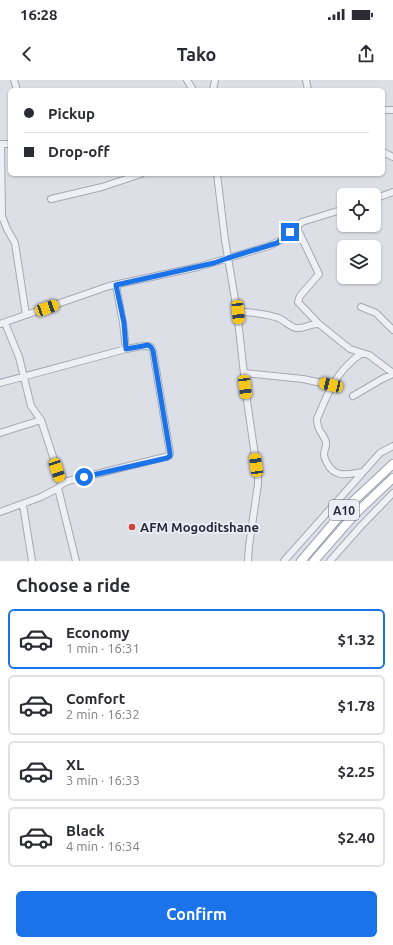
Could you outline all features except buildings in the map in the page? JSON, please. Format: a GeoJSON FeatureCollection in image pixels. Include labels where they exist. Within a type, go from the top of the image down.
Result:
{"type":"FeatureCollection","features":[{"type":"Feature","properties":{"kind":"main road","name":"A10"},"geometry":{"type":"LineString","coordinates":[[301,561],[348,506],[393,464]]}},
{"type":"Feature","properties":{"kind":"main road","name":"A10"},"geometry":{"type":"LineString","coordinates":[[314,561],[356,514],[393,478]]}},
{"type":"Feature","properties":{"kind":"street"},"geometry":{"type":"LineString","coordinates":[[1,144],[2,216],[15,243],[26,315]]}},
{"type":"Feature","properties":{"kind":"street"},"geometry":{"type":"LineString","coordinates":[[51,199],[102,187],[135,176]]}},
{"type":"Feature","properties":{"kind":"street"},"geometry":{"type":"LineString","coordinates":[[218,176],[228,258],[238,312],[258,484],[248,561]]}},
{"type":"Feature","properties":{"kind":"street"},"geometry":{"type":"LineString","coordinates":[[381,196],[393,192]]}},
{"type":"Feature","properties":{"kind":"street"},"geometry":{"type":"LineString","coordinates":[[76,561],[60,486],[40,420],[31,406],[19,357],[3,324],[100,289],[198,267],[277,243],[302,222],[337,211]]}},
{"type":"Feature","properties":{"kind":"street"},"geometry":{"type":"LineString","coordinates":[[296,226],[319,274],[300,296],[298,302],[319,324],[350,350],[376,359],[393,374],[353,396]]}},
{"type":"Feature","properties":{"kind":"street"},"geometry":{"type":"LineString","coordinates":[[116,285],[124,323],[126,349]]}},
{"type":"Feature","properties":{"kind":"street"},"geometry":{"type":"LineString","coordinates":[[361,307],[376,313],[393,330]]}},
{"type":"Feature","properties":{"kind":"street"},"geometry":{"type":"LineString","coordinates":[[238,312],[271,316],[280,319],[293,328],[298,328],[313,323],[319,324]]}},
{"type":"Feature","properties":{"kind":"street"},"geometry":{"type":"LineString","coordinates":[[0,382],[126,349],[148,345],[153,351],[170,453],[170,456],[68,481],[50,493],[0,512]]}},
{"type":"Feature","properties":{"kind":"street"},"geometry":{"type":"LineString","coordinates":[[362,353],[347,366],[331,385],[317,419],[318,429],[326,441],[324,455],[329,468],[340,474],[363,472]]}},
{"type":"Feature","properties":{"kind":"street"},"geometry":{"type":"LineString","coordinates":[[244,373],[303,379],[331,385]]}},
{"type":"Feature","properties":{"kind":"street"},"geometry":{"type":"LineString","coordinates":[[0,433],[40,420]]}},
{"type":"Feature","properties":{"kind":"street"},"geometry":{"type":"LineString","coordinates":[[284,561],[380,453],[393,446]]}},
{"type":"Feature","properties":{"kind":"street"},"geometry":{"type":"LineString","coordinates":[[332,560],[360,526],[393,493]]}},
{"type":"Feature","properties":{"kind":"street"},"geometry":{"type":"LineString","coordinates":[[22,504],[32,561]]}},
{"type":"Feature","properties":{"kind":"place","name":"AFM Mogoditshane"},"geometry":{"type":"Point","coordinates":[132,527]}},
{"type":"Feature","properties":{"kind":"route"},"geometry":{"type":"LineString","coordinates":[[84,477],[167,458],[170,456],[153,351],[148,345],[126,349],[124,323],[116,285],[214,263],[277,243],[290,232]]}}]}
